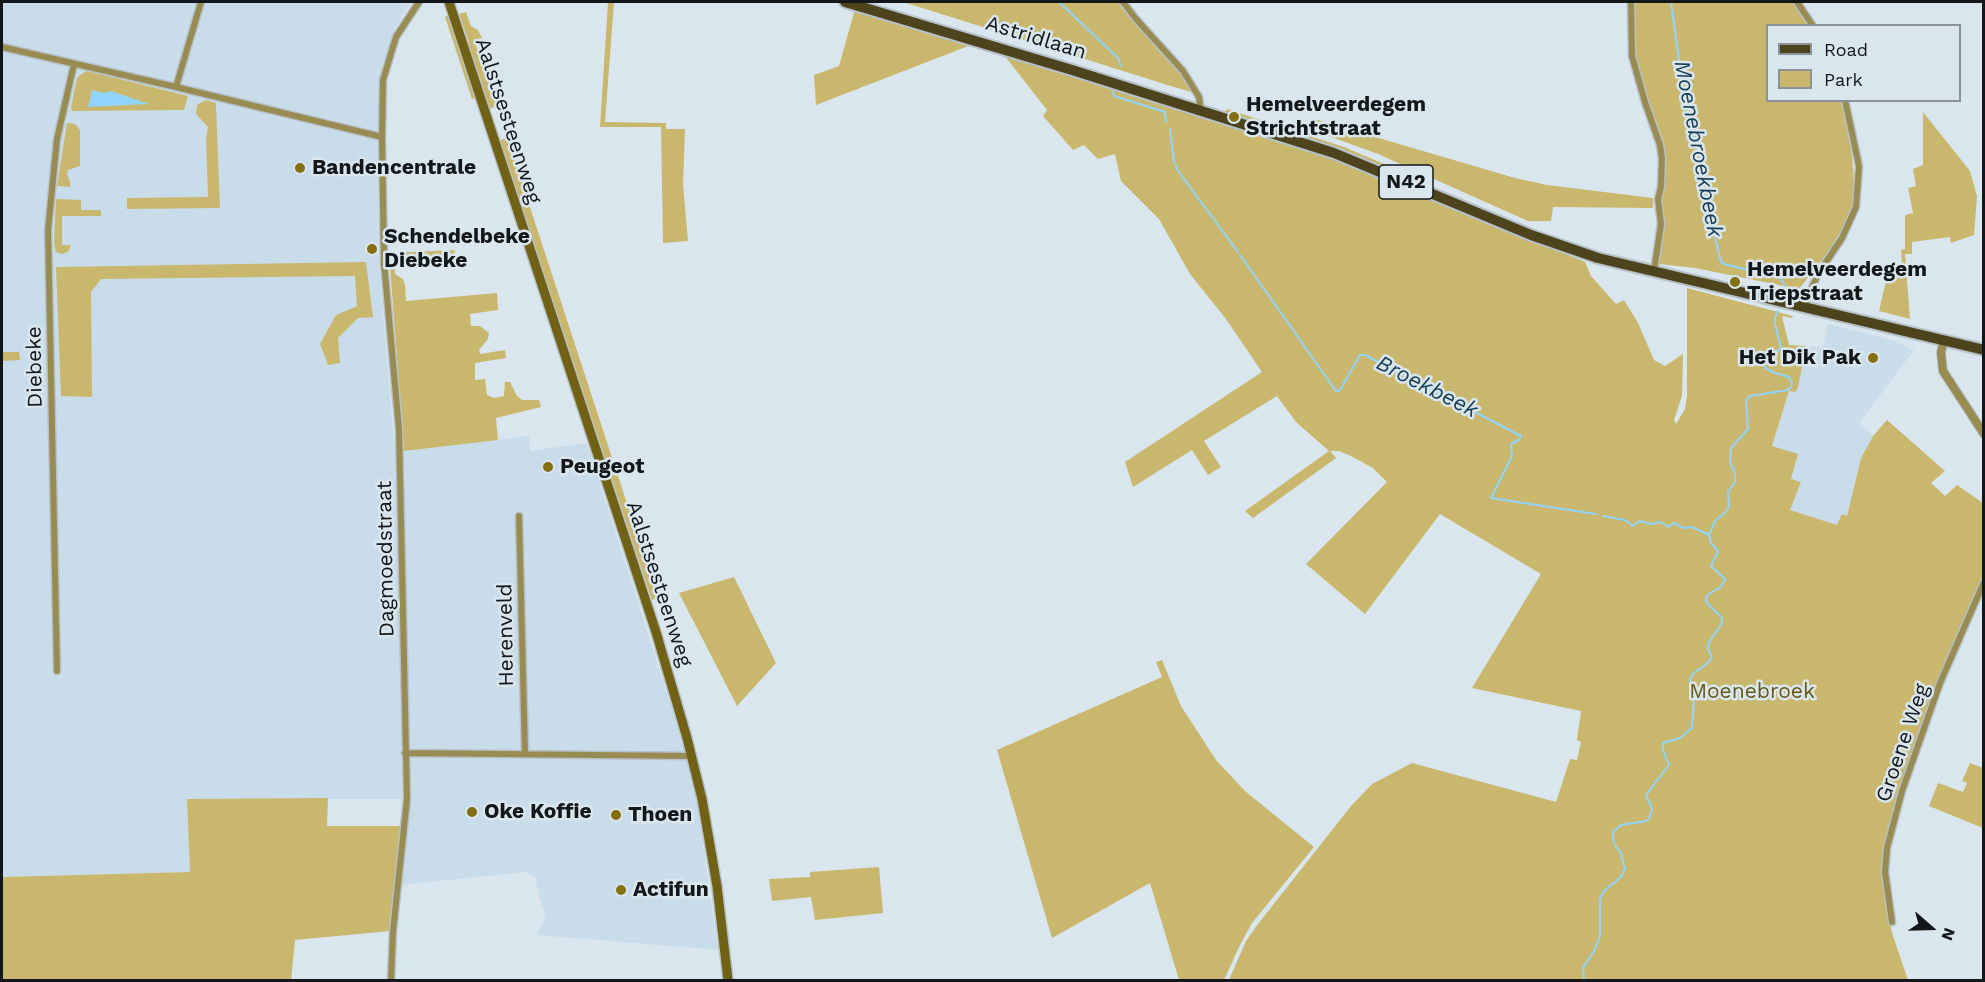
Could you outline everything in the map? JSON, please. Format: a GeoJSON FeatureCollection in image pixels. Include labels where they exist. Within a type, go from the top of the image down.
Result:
{"type":"FeatureCollection","features":[{"type":"Feature","properties":{"kind":"main road","name":"Aalstsesteenweg"},"geometry":{"type":"LineString","coordinates":[[450,2],[656,632],[692,756],[717,886],[728,981]]}},
{"type":"Feature","properties":{"kind":"main road","name":"Astridlaan"},"geometry":{"type":"LineString","coordinates":[[845,2],[1147,93],[1201,112]]}},
{"type":"Feature","properties":{"kind":"main road","name":"N42"},"geometry":{"type":"LineString","coordinates":[[1201,112],[1334,153],[1572,250],[1983,350]]}},
{"type":"Feature","properties":{"kind":"street"},"geometry":{"type":"LineString","coordinates":[[176,87],[201,2]]}},
{"type":"Feature","properties":{"kind":"street","name":"Dagmoedstraat"},"geometry":{"type":"LineString","coordinates":[[391,981],[393,931],[407,799],[400,439],[384,263],[383,80],[396,37],[419,2]]}},
{"type":"Feature","properties":{"kind":"street"},"geometry":{"type":"LineString","coordinates":[[1123,2],[1136,20],[1183,71],[1199,97],[1201,112]]}},
{"type":"Feature","properties":{"kind":"street"},"geometry":{"type":"LineString","coordinates":[[1631,2],[1632,56],[1660,145],[1662,159],[1658,199],[1661,224],[1659,272]]}},
{"type":"Feature","properties":{"kind":"street"},"geometry":{"type":"LineString","coordinates":[[1797,2],[1812,24]]}},
{"type":"Feature","properties":{"kind":"street"},"geometry":{"type":"LineString","coordinates":[[2,47],[382,137]]}},
{"type":"Feature","properties":{"kind":"street","name":"Diebeke"},"geometry":{"type":"LineString","coordinates":[[57,671],[48,230],[57,139],[74,64]]}},
{"type":"Feature","properties":{"kind":"street"},"geometry":{"type":"LineString","coordinates":[[1804,306],[1818,274],[1842,238],[1856,207],[1859,166],[1845,102]]}},
{"type":"Feature","properties":{"kind":"street"},"geometry":{"type":"LineString","coordinates":[[1944,340],[1941,352],[1943,371],[1983,434]]}},
{"type":"Feature","properties":{"kind":"street","name":"Herenveld"},"geometry":{"type":"LineString","coordinates":[[519,516],[525,753]]}},
{"type":"Feature","properties":{"kind":"street","name":"Groene Weg"},"geometry":{"type":"LineString","coordinates":[[1892,922],[1885,873],[1887,848],[1902,791],[1940,683],[1983,582]]}},
{"type":"Feature","properties":{"kind":"street"},"geometry":{"type":"LineString","coordinates":[[405,753],[692,756]]}},
{"type":"Feature","properties":{"kind":"shaded area"},"geometry":{"type":"Polygon","coordinates":[[[2,2],[410,2],[395,29],[380,78],[377,142],[379,264],[395,456],[398,534],[402,799],[187,799],[190,872],[2,877],[2,2]]]}},
{"type":"Feature","properties":{"kind":"shaded area"},"geometry":{"type":"Polygon","coordinates":[[[1828,324],[1895,341],[1914,350],[1859,423],[1873,436],[1861,458],[1847,516],[1837,525],[1789,510],[1801,482],[1791,479],[1772,446],[1789,391],[1798,388],[1806,346],[1823,348],[1828,324]]]}},
{"type":"Feature","properties":{"kind":"shaded area"},"geometry":{"type":"Polygon","coordinates":[[[529,436],[530,451],[587,443],[682,741],[696,796],[718,950],[537,935],[546,915],[535,877],[525,872],[400,885],[410,800],[404,451],[529,436]]]}},
{"type":"Feature","properties":{"kind":"green space"},"geometry":{"type":"Polygon","coordinates":[[[608,2],[614,2],[605,122],[666,123],[666,129],[685,129],[683,184],[688,241],[663,243],[661,127],[600,127],[608,2]]]}},
{"type":"Feature","properties":{"kind":"green space"},"geometry":{"type":"Polygon","coordinates":[[[903,2],[1118,2],[1193,91],[1174,87],[903,2]]]}},
{"type":"Feature","properties":{"kind":"green space"},"geometry":{"type":"Polygon","coordinates":[[[1634,2],[1792,2],[1808,24],[1766,24],[1766,102],[1842,102],[1852,156],[1855,193],[1850,214],[1842,229],[1828,252],[1799,289],[1695,268],[1659,264],[1664,226],[1662,198],[1665,164],[1662,140],[1641,83],[1634,51],[1634,2]]]}},
{"type":"Feature","properties":{"kind":"green space"},"geometry":{"type":"Polygon","coordinates":[[[855,9],[971,45],[816,105],[814,75],[839,66],[855,9]]]}},
{"type":"Feature","properties":{"kind":"green space"},"geometry":{"type":"Polygon","coordinates":[[[466,12],[471,26],[478,30],[482,38],[474,40],[497,106],[489,109],[484,95],[472,99],[445,17],[451,14],[461,45],[469,42],[459,14],[466,12]]]}},
{"type":"Feature","properties":{"kind":"green space","name":"Moenebroek"},"geometry":{"type":"Polygon","coordinates":[[[1004,55],[1344,163],[1585,262],[1591,276],[1616,304],[1624,300],[1638,323],[1654,360],[1665,366],[1683,354],[1682,396],[1674,420],[1676,424],[1685,409],[1687,395],[1687,288],[1793,316],[1792,318],[1782,316],[1789,345],[1806,346],[1798,388],[1795,392],[1789,391],[1772,446],[1798,454],[1791,479],[1801,482],[1790,510],[1837,525],[1842,514],[1847,516],[1861,458],[1873,436],[1887,420],[1945,471],[1931,483],[1945,496],[1957,485],[1983,503],[1983,576],[1954,645],[1899,792],[1884,883],[1892,933],[1908,980],[1229,980],[1246,941],[1258,924],[1351,806],[1372,784],[1412,763],[1556,802],[1570,759],[1577,760],[1581,742],[1577,740],[1581,711],[1472,688],[1541,574],[1440,514],[1365,614],[1306,564],[1387,482],[1373,468],[1339,451],[1330,451],[1336,458],[1253,518],[1245,511],[1329,451],[1296,422],[1277,396],[1204,441],[1221,467],[1208,475],[1192,450],[1133,487],[1125,462],[1262,372],[1226,319],[1190,274],[1159,219],[1121,181],[1115,154],[1098,159],[1084,145],[1073,150],[1043,116],[1047,110],[1004,55]]]}},
{"type":"Feature","properties":{"kind":"green space"},"geometry":{"type":"Polygon","coordinates":[[[87,71],[188,96],[184,110],[72,111],[77,78],[87,71]]]}},
{"type":"Feature","properties":{"kind":"green space"},"geometry":{"type":"Polygon","coordinates":[[[206,100],[216,103],[220,208],[127,209],[127,198],[208,197],[206,139],[208,127],[196,114],[197,105],[206,100]]]}},
{"type":"Feature","properties":{"kind":"green space"},"geometry":{"type":"Polygon","coordinates":[[[1227,109],[1344,147],[1396,169],[1394,173],[1224,114],[1227,109]]]}},
{"type":"Feature","properties":{"kind":"green space"},"geometry":{"type":"Polygon","coordinates":[[[1923,112],[1970,171],[1977,196],[1974,235],[1951,243],[1950,237],[1912,242],[1912,254],[1905,254],[1910,319],[1879,311],[1886,281],[1895,267],[1902,267],[1901,250],[1905,249],[1905,215],[1913,213],[1908,188],[1916,186],[1913,169],[1923,165],[1923,112]]]}},
{"type":"Feature","properties":{"kind":"green space"},"geometry":{"type":"Polygon","coordinates":[[[1314,119],[1515,178],[1547,185],[1653,198],[1653,208],[1553,207],[1551,221],[1528,221],[1378,154],[1312,130],[1314,119]]]}},
{"type":"Feature","properties":{"kind":"green space"},"geometry":{"type":"Polygon","coordinates":[[[67,123],[75,124],[80,130],[80,166],[68,170],[70,187],[57,186],[67,123]]]}},
{"type":"Feature","properties":{"kind":"green space"},"geometry":{"type":"Polygon","coordinates":[[[507,137],[658,598],[652,600],[499,141],[507,137]]]}},
{"type":"Feature","properties":{"kind":"green space"},"geometry":{"type":"Polygon","coordinates":[[[56,199],[81,200],[81,210],[101,210],[101,216],[62,216],[62,245],[71,245],[68,252],[62,254],[56,252],[54,244],[56,199]]]}},
{"type":"Feature","properties":{"kind":"green space"},"geometry":{"type":"Polygon","coordinates":[[[455,250],[453,258],[404,257],[394,261],[395,274],[403,279],[405,285],[406,301],[497,293],[498,310],[470,314],[471,326],[480,326],[489,333],[488,339],[479,350],[480,354],[505,350],[506,358],[475,363],[475,380],[485,379],[487,395],[494,398],[504,396],[505,382],[510,382],[517,396],[522,400],[539,400],[541,407],[496,418],[498,440],[404,451],[389,253],[455,250]]]}},
{"type":"Feature","properties":{"kind":"green space"},"geometry":{"type":"Polygon","coordinates":[[[366,262],[373,317],[358,318],[338,338],[340,363],[328,365],[320,344],[336,315],[357,306],[355,276],[101,279],[91,292],[92,397],[61,396],[56,267],[366,262]]]}},
{"type":"Feature","properties":{"kind":"green space"},"geometry":{"type":"Polygon","coordinates":[[[2,352],[19,352],[20,360],[2,361],[2,352]]]}},
{"type":"Feature","properties":{"kind":"green space"},"geometry":{"type":"Polygon","coordinates":[[[734,577],[776,663],[737,706],[679,593],[734,577]]]}},
{"type":"Feature","properties":{"kind":"green space"},"geometry":{"type":"Polygon","coordinates":[[[1162,660],[1181,706],[1216,760],[1245,791],[1314,847],[1252,923],[1224,980],[1179,980],[1150,883],[1052,938],[997,750],[1162,677],[1156,662],[1162,660]]]}},
{"type":"Feature","properties":{"kind":"green space"},"geometry":{"type":"Polygon","coordinates":[[[1970,763],[1983,768],[1983,828],[1929,806],[1938,783],[1963,792],[1967,783],[1962,781],[1970,763]]]}},
{"type":"Feature","properties":{"kind":"green space"},"geometry":{"type":"Polygon","coordinates":[[[328,798],[327,826],[400,826],[390,931],[295,940],[291,980],[2,980],[2,877],[190,872],[187,799],[328,798]]]}},
{"type":"Feature","properties":{"kind":"green space"},"geometry":{"type":"Polygon","coordinates":[[[879,867],[883,913],[815,920],[811,897],[772,901],[769,879],[810,877],[810,872],[879,867]]]}},
{"type":"Feature","properties":{"kind":"water"},"geometry":{"type":"Polygon","coordinates":[[[92,90],[103,93],[111,91],[149,104],[88,107],[92,90]]]}},
{"type":"Feature","properties":{"kind":"waterway","name":"Broekbeek"},"geometry":{"type":"LineString","coordinates":[[1059,2],[1118,58],[1121,66]]}},
{"type":"Feature","properties":{"kind":"waterway","name":"Moenebroekbeek"},"geometry":{"type":"LineString","coordinates":[[1671,2],[1681,75],[1690,91],[1687,109],[1702,165],[1709,212],[1721,262],[1780,278],[1785,286]]}},
{"type":"Feature","properties":{"kind":"waterway","name":"Broekbeek"},"geometry":{"type":"LineString","coordinates":[[1113,92],[1114,96],[1165,112],[1166,122]]}},
{"type":"Feature","properties":{"kind":"waterway","name":"Broekbeek"},"geometry":{"type":"LineString","coordinates":[[1170,129],[1174,161],[1178,171],[1238,252]]}},
{"type":"Feature","properties":{"kind":"waterway","name":"Broekbeek"},"geometry":{"type":"LineString","coordinates":[[1240,255],[1336,391],[1340,390],[1360,355],[1365,355],[1521,436],[1519,440],[1511,444],[1512,456],[1491,498],[1596,514]]}},
{"type":"Feature","properties":{"kind":"waterway","name":"Moenebroekbeek"},"geometry":{"type":"LineString","coordinates":[[1584,980],[1583,968],[1600,936],[1600,899],[1603,892],[1621,877],[1625,868],[1620,851],[1613,839],[1613,832],[1621,825],[1649,819],[1652,809],[1646,795],[1669,765],[1663,750],[1663,743],[1680,738],[1692,728],[1694,699],[1690,679],[1712,657],[1708,649],[1709,642],[1722,623],[1722,618],[1706,602],[1707,595],[1721,587],[1725,579],[1711,566],[1718,551],[1711,543],[1709,535],[1715,521],[1726,512],[1729,506],[1728,492],[1735,482],[1735,474],[1730,462],[1731,448],[1748,429],[1746,400],[1750,396],[1788,390],[1791,387],[1789,377],[1775,373],[1765,368],[1764,365],[1770,356],[1781,348],[1775,324],[1778,311]]}},
{"type":"Feature","properties":{"kind":"waterway","name":"Broekbeek"},"geometry":{"type":"LineString","coordinates":[[1603,516],[1625,520],[1633,526],[1639,521],[1651,524],[1660,522],[1669,527],[1674,523],[1684,528],[1692,527],[1709,535]]}},
{"type":"Feature","properties":{"kind":"place","name":"Hemelveerdegem Strichtstraat"},"geometry":{"type":"Point","coordinates":[1234,117]}},
{"type":"Feature","properties":{"kind":"place","name":"Bandencentrale"},"geometry":{"type":"Point","coordinates":[300,168]}},
{"type":"Feature","properties":{"kind":"place","name":"Schendelbeke Diebeke"},"geometry":{"type":"Point","coordinates":[372,249]}},
{"type":"Feature","properties":{"kind":"place","name":"Hemelveerdegem Triepstraat"},"geometry":{"type":"Point","coordinates":[1735,282]}},
{"type":"Feature","properties":{"kind":"place","name":"Het Dik Pak"},"geometry":{"type":"Point","coordinates":[1873,358]}},
{"type":"Feature","properties":{"kind":"place","name":"Peugeot"},"geometry":{"type":"Point","coordinates":[548,467]}},
{"type":"Feature","properties":{"kind":"place","name":"Oke Koffie"},"geometry":{"type":"Point","coordinates":[472,812]}},
{"type":"Feature","properties":{"kind":"place","name":"Thoen"},"geometry":{"type":"Point","coordinates":[616,815]}},
{"type":"Feature","properties":{"kind":"place","name":"Actifun"},"geometry":{"type":"Point","coordinates":[621,890]}}]}
